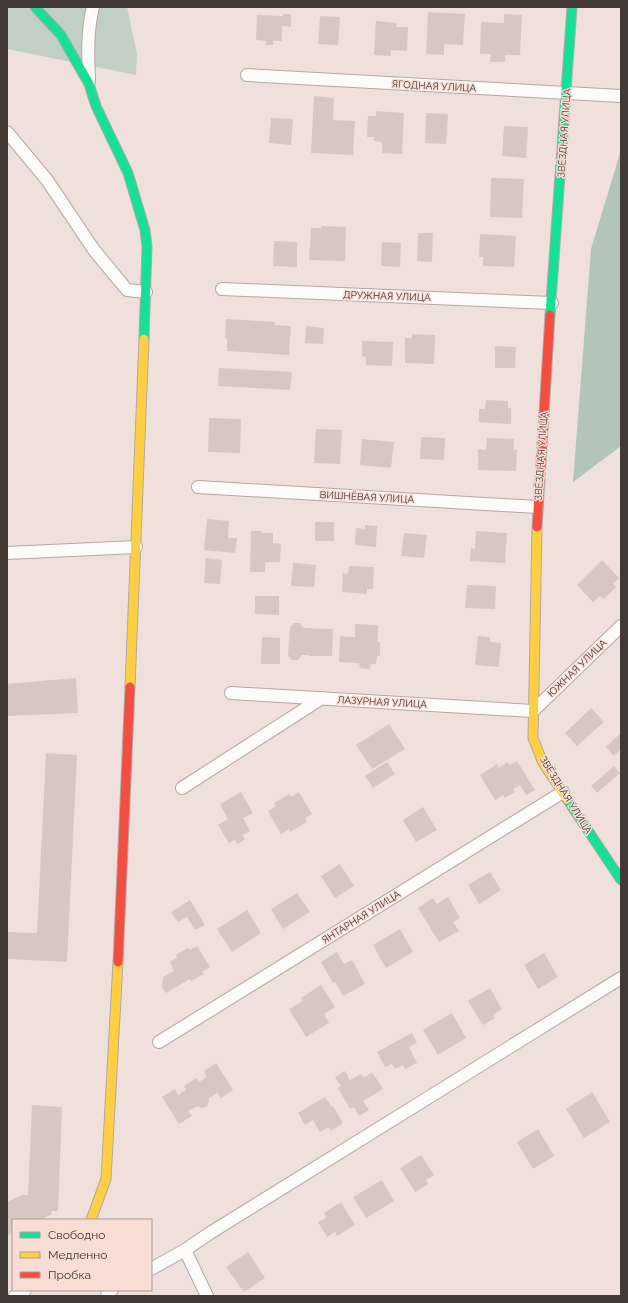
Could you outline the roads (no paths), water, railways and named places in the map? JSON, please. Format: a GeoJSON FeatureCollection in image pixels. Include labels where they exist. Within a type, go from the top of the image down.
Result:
{"type":"FeatureCollection","features":[{"type":"Feature","properties":{"kind":"street"},"geometry":{"type":"LineString","coordinates":[[35,7],[61,35],[89,84],[96,106],[128,172],[145,230],[147,246],[136,547],[117,983],[106,1179],[90,1219]]}},
{"type":"Feature","properties":{"kind":"street"},"geometry":{"type":"LineString","coordinates":[[89,84],[89,22],[93,7]]}},
{"type":"Feature","properties":{"kind":"street","name":"ЗВЁЗДНАЯ УЛИЦА"},"geometry":{"type":"LineString","coordinates":[[572,7],[537,506],[533,738],[543,763],[620,876]]}},
{"type":"Feature","properties":{"kind":"street","name":"ЯГОДНАЯ УЛИЦА"},"geometry":{"type":"LineString","coordinates":[[246,75],[621,96]]}},
{"type":"Feature","properties":{"kind":"street"},"geometry":{"type":"LineString","coordinates":[[7,132],[47,180],[94,250],[127,290],[146,292]]}},
{"type":"Feature","properties":{"kind":"street","name":"ДРУЖНАЯ УЛИЦА"},"geometry":{"type":"LineString","coordinates":[[222,289],[552,303]]}},
{"type":"Feature","properties":{"kind":"street","name":"ВИШНЁВАЯ УЛИЦА"},"geometry":{"type":"LineString","coordinates":[[198,488],[537,506]]}},
{"type":"Feature","properties":{"kind":"street"},"geometry":{"type":"LineString","coordinates":[[7,553],[136,547]]}},
{"type":"Feature","properties":{"kind":"street","name":"ЮЖНАЯ УЛИЦА"},"geometry":{"type":"LineString","coordinates":[[533,711],[621,626]]}},
{"type":"Feature","properties":{"kind":"street","name":"ЛАЗУРНАЯ УЛИЦА"},"geometry":{"type":"LineString","coordinates":[[231,693],[533,711]]}},
{"type":"Feature","properties":{"kind":"street"},"geometry":{"type":"LineString","coordinates":[[182,788],[322,698]]}},
{"type":"Feature","properties":{"kind":"street","name":"ЯНТАРНАЯ УЛИЦА"},"geometry":{"type":"LineString","coordinates":[[159,1042],[563,792]]}},
{"type":"Feature","properties":{"kind":"street"},"geometry":{"type":"LineString","coordinates":[[152,1267],[185,1250],[621,978]]}},
{"type":"Feature","properties":{"kind":"street"},"geometry":{"type":"LineString","coordinates":[[185,1250],[206,1296]]}}]}
